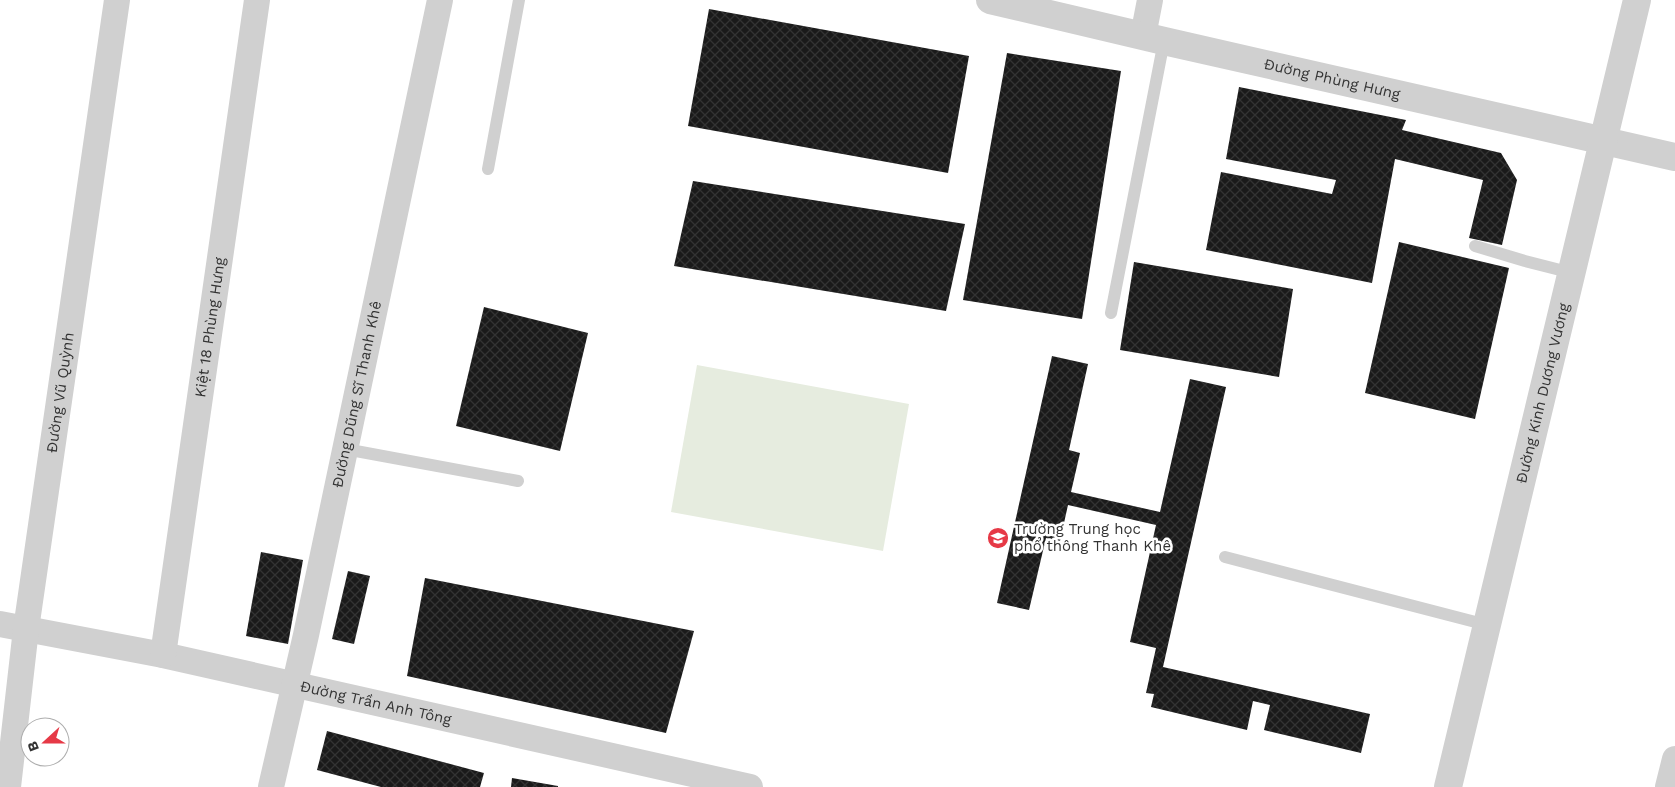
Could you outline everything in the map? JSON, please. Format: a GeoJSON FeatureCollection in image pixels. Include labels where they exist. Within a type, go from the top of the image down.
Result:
{"type":"FeatureCollection","features":[{"type":"Feature","properties":{"kind":"street","name":"Đường Vũ Quỳnh"},"geometry":{"type":"LineString","coordinates":[[8,787],[26,629],[117,0]]}},
{"type":"Feature","properties":{"kind":"street","name":"Kiệt 18 Phùng Hưng"},"geometry":{"type":"LineString","coordinates":[[162,655],[257,0]]}},
{"type":"Feature","properties":{"kind":"street","name":"Đường Dũng Sĩ Thanh Khê"},"geometry":{"type":"LineString","coordinates":[[272,787],[346,449],[440,0]]}},
{"type":"Feature","properties":{"kind":"street","name":"Đường Phùng Hưng"},"geometry":{"type":"LineString","coordinates":[[990,0],[1153,39],[1675,157]]}},
{"type":"Feature","properties":{"kind":"street"},"geometry":{"type":"LineString","coordinates":[[1150,0],[1153,39]]}},
{"type":"Feature","properties":{"kind":"street","name":"Đường Kinh Dương Vương"},"geometry":{"type":"LineString","coordinates":[[1448,787],[1637,0]]}},
{"type":"Feature","properties":{"kind":"street","name":"Đường Trần Anh Tông"},"geometry":{"type":"LineString","coordinates":[[0,624],[162,655],[295,685],[696,781],[750,787]]}},
{"type":"Feature","properties":{"kind":"street"},"geometry":{"type":"LineString","coordinates":[[1668,787],[1675,759]]}},
{"type":"Feature","properties":{"kind":"lane"},"geometry":{"type":"LineString","coordinates":[[488,169],[519,0]]}},
{"type":"Feature","properties":{"kind":"lane"},"geometry":{"type":"LineString","coordinates":[[1112,313],[1153,39]]}},
{"type":"Feature","properties":{"kind":"lane"},"geometry":{"type":"LineString","coordinates":[[1475,246],[1572,273]]}},
{"type":"Feature","properties":{"kind":"lane"},"geometry":{"type":"LineString","coordinates":[[346,449],[518,481]]}},
{"type":"Feature","properties":{"kind":"lane"},"geometry":{"type":"LineString","coordinates":[[1225,557],[1487,625]]}},
{"type":"Feature","properties":{"kind":"shaded area"},"geometry":{"type":"Polygon","coordinates":[[[697,365],[909,404],[883,551],[671,512],[697,365]]]}},
{"type":"Feature","properties":{"kind":"building"},"geometry":{"type":"Polygon","coordinates":[[[709,9],[969,56],[948,173],[688,126],[709,9]]]}},
{"type":"Feature","properties":{"kind":"building"},"geometry":{"type":"Polygon","coordinates":[[[1007,53],[1121,71],[1082,319],[963,300],[1007,53]]]}},
{"type":"Feature","properties":{"kind":"building"},"geometry":{"type":"Polygon","coordinates":[[[1239,87],[1406,120],[1402,130],[1501,153],[1517,180],[1502,245],[1469,238],[1483,180],[1395,159],[1372,283],[1206,250],[1221,172],[1332,194],[1336,180],[1226,159],[1239,87]]]}},
{"type":"Feature","properties":{"kind":"building"},"geometry":{"type":"Polygon","coordinates":[[[693,181],[965,224],[946,311],[674,266],[693,181]]]}},
{"type":"Feature","properties":{"kind":"building"},"geometry":{"type":"Polygon","coordinates":[[[1399,242],[1509,268],[1475,419],[1365,393],[1399,242]]]}},
{"type":"Feature","properties":{"kind":"building"},"geometry":{"type":"Polygon","coordinates":[[[1134,262],[1293,289],[1279,377],[1120,350],[1134,262]]]}},
{"type":"Feature","properties":{"kind":"building"},"geometry":{"type":"Polygon","coordinates":[[[484,307],[588,333],[560,451],[456,426],[484,307]]]}},
{"type":"Feature","properties":{"kind":"building"},"geometry":{"type":"Polygon","coordinates":[[[1052,356],[1088,364],[1069,450],[1080,453],[1071,492],[1160,512],[1190,379],[1226,387],[1163,667],[1370,714],[1361,753],[1264,730],[1270,705],[1253,701],[1247,730],[1151,707],[1154,694],[1146,693],[1156,648],[1130,642],[1156,525],[1068,505],[1060,541],[1046,538],[1029,610],[997,603],[1052,356]]]}},
{"type":"Feature","properties":{"kind":"building"},"geometry":{"type":"Polygon","coordinates":[[[261,552],[303,560],[288,644],[246,636],[261,552]]]}},
{"type":"Feature","properties":{"kind":"building"},"geometry":{"type":"Polygon","coordinates":[[[348,571],[370,576],[354,644],[332,639],[348,571]]]}},
{"type":"Feature","properties":{"kind":"building"},"geometry":{"type":"Polygon","coordinates":[[[425,578],[694,631],[666,733],[407,676],[425,578]]]}},
{"type":"Feature","properties":{"kind":"building"},"geometry":{"type":"Polygon","coordinates":[[[327,731],[484,773],[480,787],[381,787],[317,770],[327,731]]]}},
{"type":"Feature","properties":{"kind":"building"},"geometry":{"type":"Polygon","coordinates":[[[512,778],[558,786],[558,787],[511,787],[512,778]]]}},
{"type":"Feature","properties":{"kind":"place","name":"Trường Trung học phổ thông Thanh Khê"},"geometry":{"type":"Point","coordinates":[998,538]}}]}
